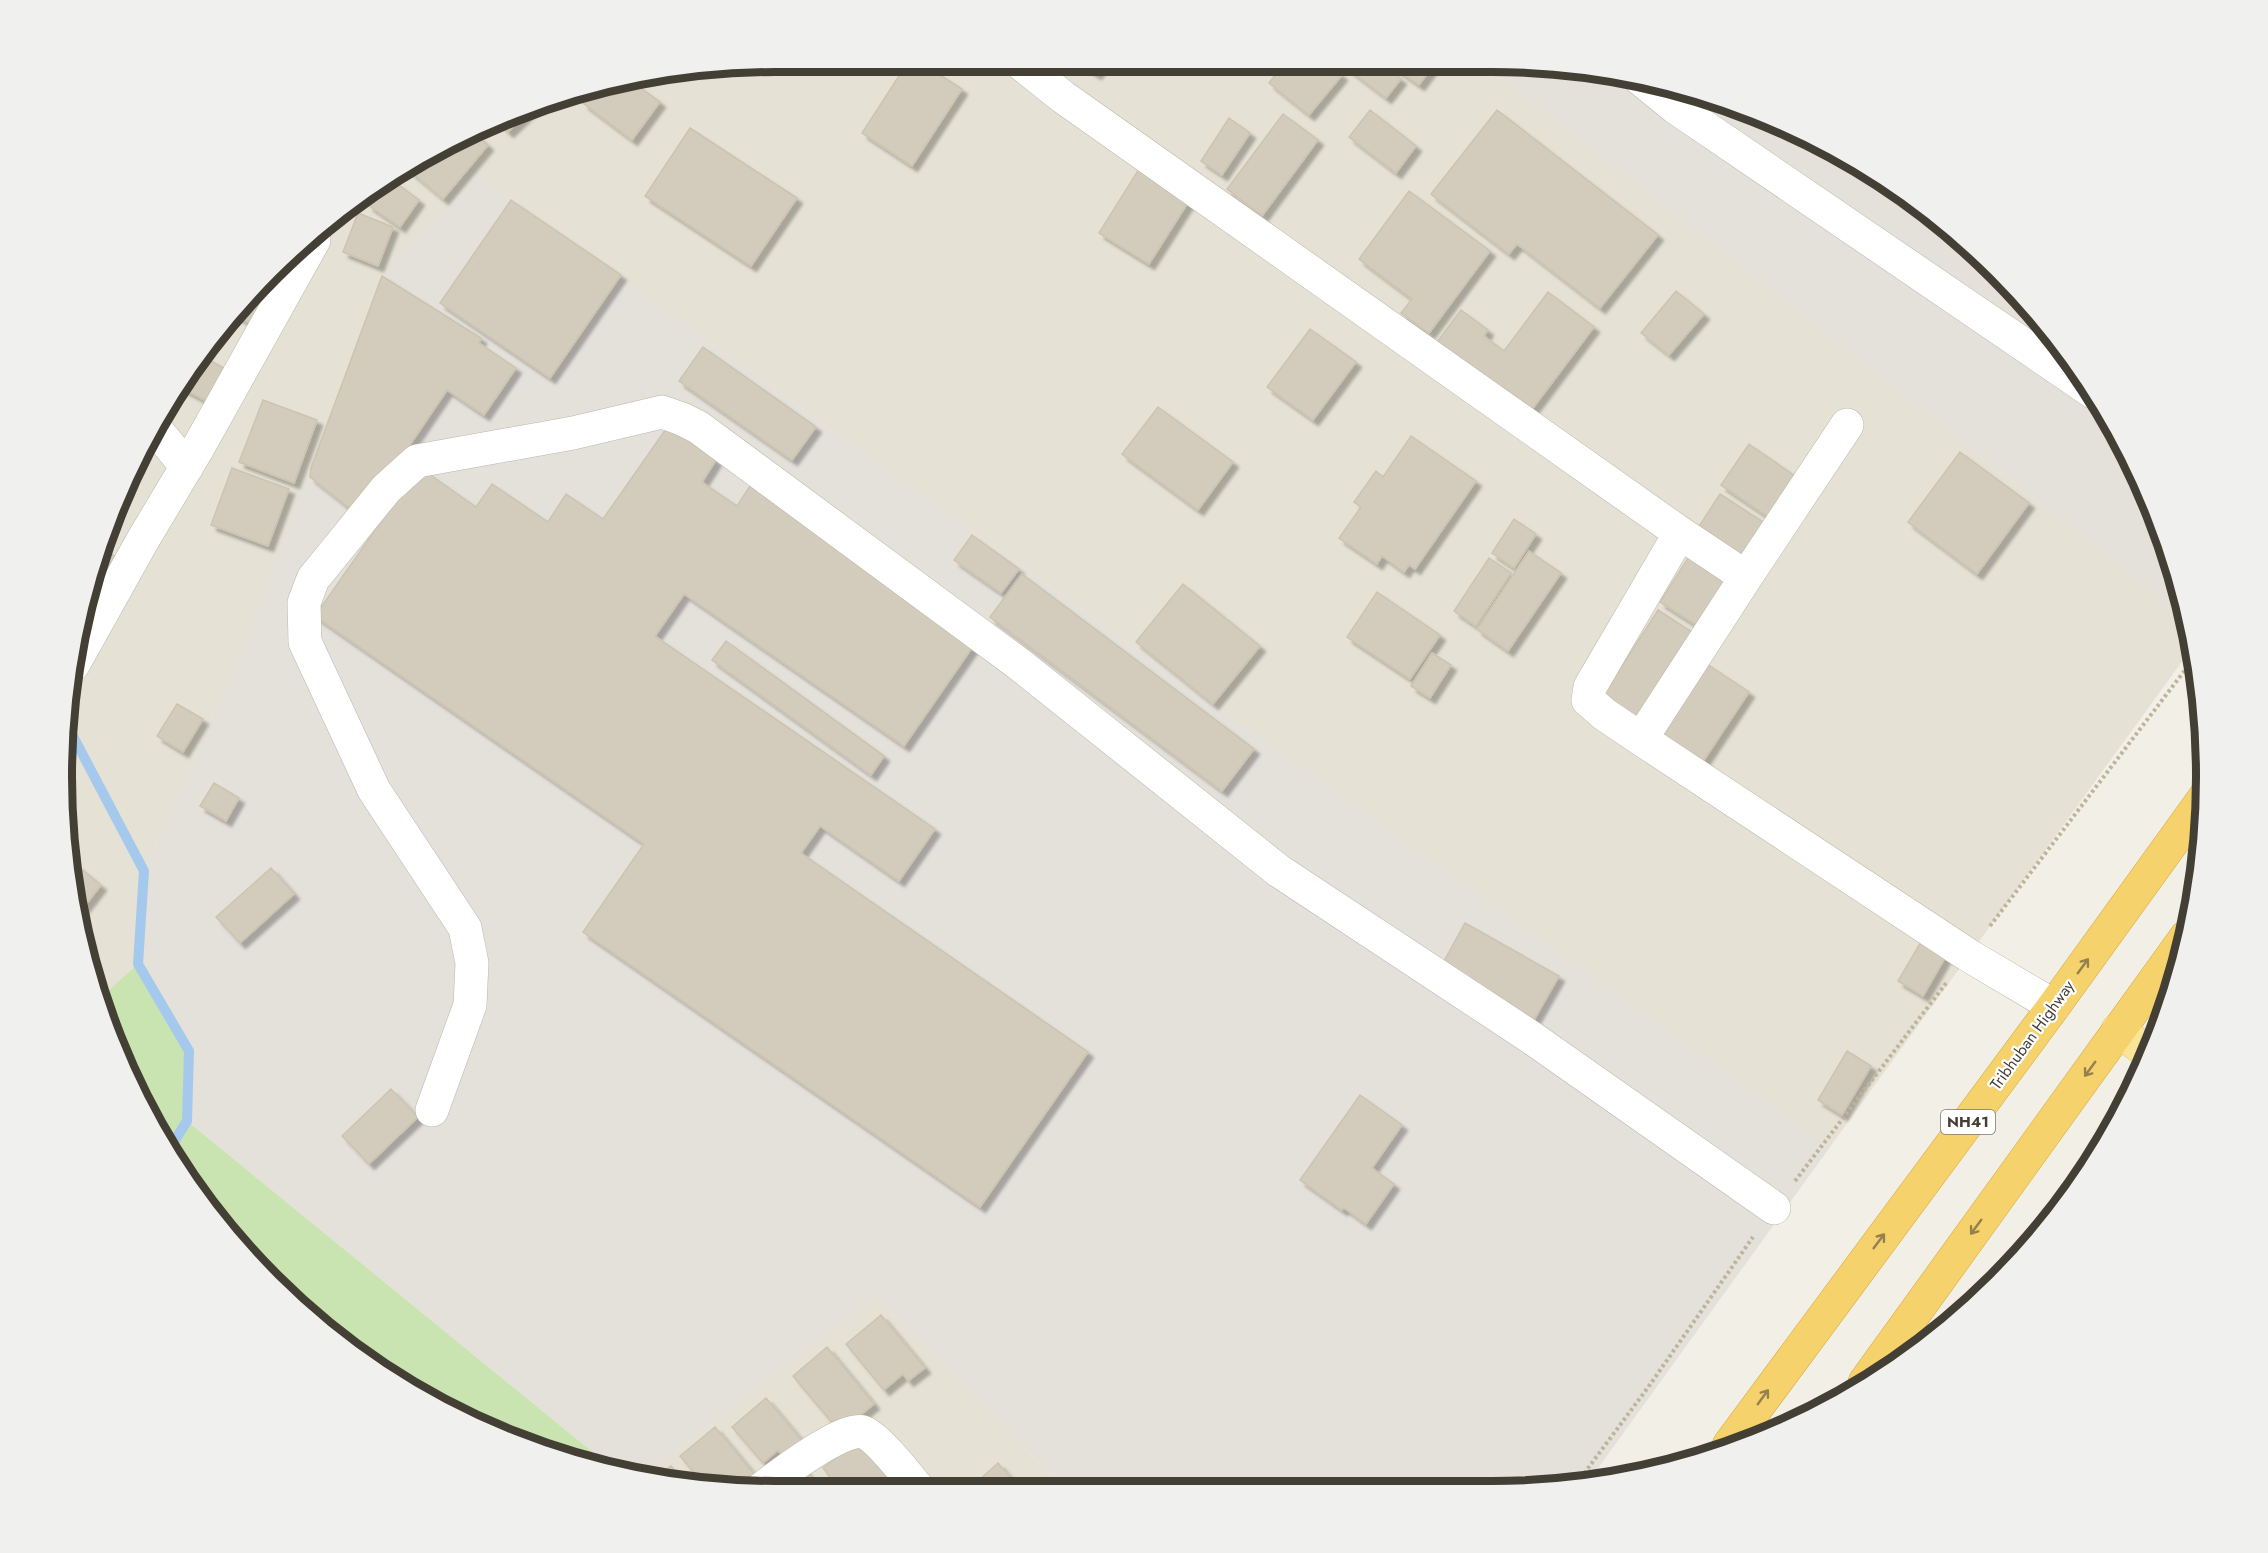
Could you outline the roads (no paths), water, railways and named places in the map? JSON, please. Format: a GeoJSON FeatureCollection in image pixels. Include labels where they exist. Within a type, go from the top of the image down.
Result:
{"type":"FeatureCollection","features":[{"type":"Feature","properties":{"kind":"highway","name":"Tribhuban Highway"},"geometry":{"type":"LineString","coordinates":[[1735,1437],[2054,1006],[2194,812]]}},
{"type":"Feature","properties":{"kind":"highway"},"geometry":{"type":"LineString","coordinates":[[1876,1366],[2173,955]]}},
{"type":"Feature","properties":{"kind":"main road"},"geometry":{"type":"LineString","coordinates":[[2118,1030],[2141,1047]]}},
{"type":"Feature","properties":{"kind":"street"},"geometry":{"type":"LineString","coordinates":[[1032,72],[1063,97],[1680,533],[1746,577]]}},
{"type":"Feature","properties":{"kind":"street"},"geometry":{"type":"LineString","coordinates":[[1657,92],[1675,107],[2071,377]]}},
{"type":"Feature","properties":{"kind":"street"},"geometry":{"type":"LineString","coordinates":[[85,643],[308,251]]}},
{"type":"Feature","properties":{"kind":"street"},"geometry":{"type":"LineString","coordinates":[[432,1110],[470,1005],[472,963],[465,928],[374,790],[305,642],[304,603],[314,579],[386,489],[417,461],[573,433],[662,412],[698,428],[1009,657],[1279,870],[1532,1038],[1774,1208]]}},
{"type":"Feature","properties":{"kind":"street"},"geometry":{"type":"LineString","coordinates":[[1641,739],[1847,426]]}},
{"type":"Feature","properties":{"kind":"street"},"geometry":{"type":"LineString","coordinates":[[160,435],[187,467]]}},
{"type":"Feature","properties":{"kind":"street"},"geometry":{"type":"LineString","coordinates":[[1680,533],[1590,687],[1588,700],[1641,739],[1968,954],[2054,1006]]}},
{"type":"Feature","properties":{"kind":"street"},"geometry":{"type":"LineString","coordinates":[[772,1481],[811,1452],[855,1431],[864,1432],[876,1441],[912,1481]]}},
{"type":"Feature","properties":{"kind":"waterway"},"geometry":{"type":"LineString","coordinates":[[74,738],[144,871],[138,964],[189,1051],[187,1121],[174,1142]]}}]}
